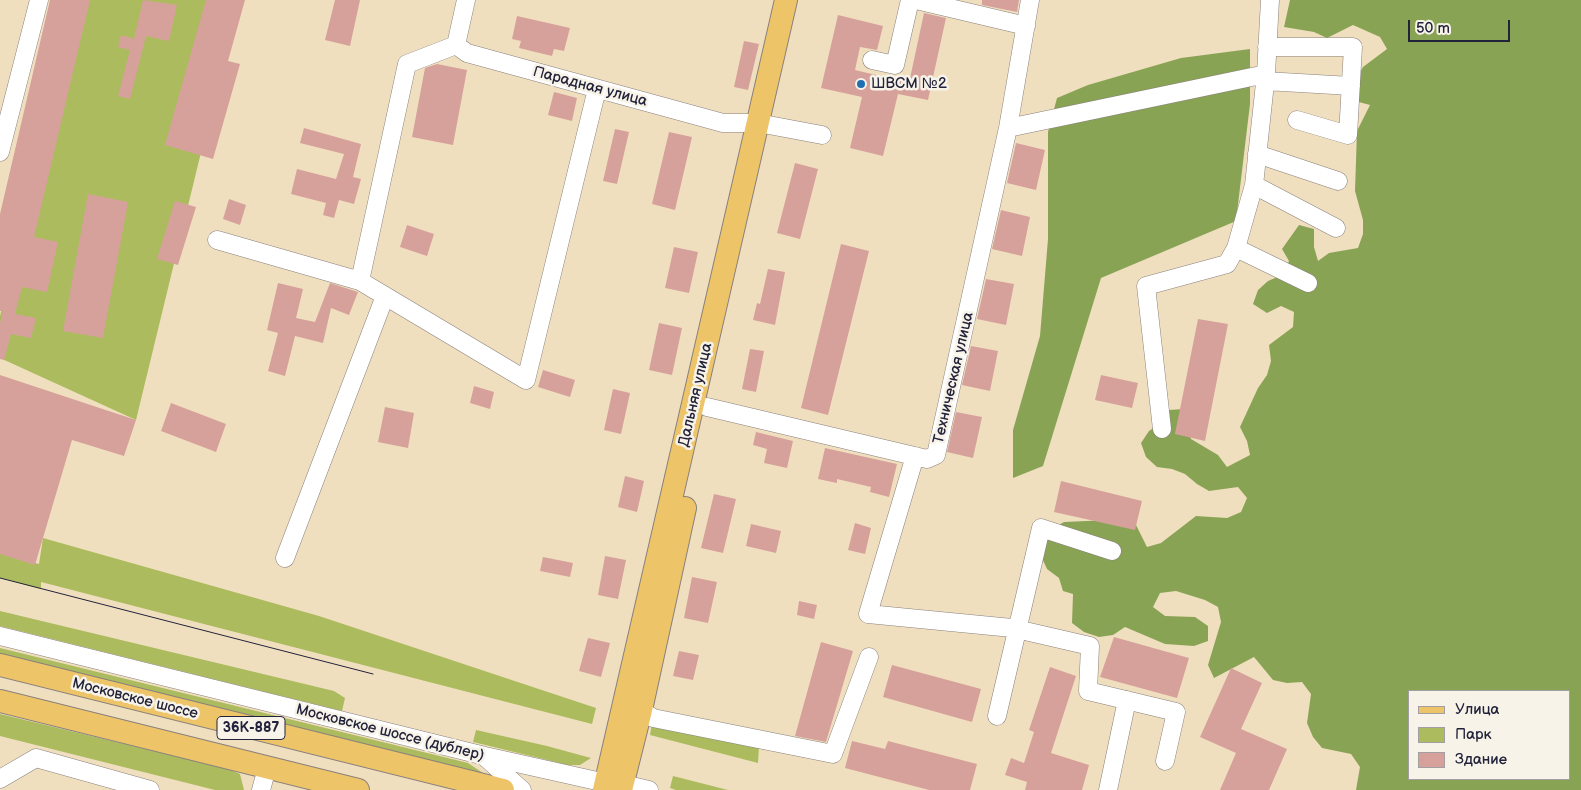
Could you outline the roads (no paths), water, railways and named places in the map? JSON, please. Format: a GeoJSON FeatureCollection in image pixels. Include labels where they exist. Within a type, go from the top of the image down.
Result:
{"type":"FeatureCollection","features":[{"type":"Feature","properties":{"kind":"main road","name":"Дальняя улица"},"geometry":{"type":"LineString","coordinates":[[613,787],[641,710],[707,407],[764,124],[786,0]]}},
{"type":"Feature","properties":{"kind":"main road","name":"Дальняя улица"},"geometry":{"type":"LineString","coordinates":[[613,787],[764,124],[800,0]]}},
{"type":"Feature","properties":{"kind":"main road","name":"Московское шоссе"},"geometry":{"type":"LineString","coordinates":[[0,665],[503,790]]}},
{"type":"Feature","properties":{"kind":"main road","name":"36К-887"},"geometry":{"type":"LineString","coordinates":[[0,702],[358,790]]}},
{"type":"Feature","properties":{"kind":"street"},"geometry":{"type":"LineString","coordinates":[[0,152],[3,126],[39,0]]}},
{"type":"Feature","properties":{"kind":"street"},"geometry":{"type":"LineString","coordinates":[[360,282],[407,64],[456,45],[466,0]]}},
{"type":"Feature","properties":{"kind":"street"},"geometry":{"type":"LineString","coordinates":[[872,60],[894,65],[910,0]]}},
{"type":"Feature","properties":{"kind":"street"},"geometry":{"type":"LineString","coordinates":[[916,0],[1026,26]]}},
{"type":"Feature","properties":{"kind":"street"},"geometry":{"type":"LineString","coordinates":[[1030,0],[1008,128],[1266,77],[1350,86]]}},
{"type":"Feature","properties":{"kind":"street"},"geometry":{"type":"LineString","coordinates":[[1162,430],[1146,286],[1227,264],[1236,248],[1254,185],[1266,77],[1270,0]]}},
{"type":"Feature","properties":{"kind":"street","name":"Парадная улица"},"geometry":{"type":"LineString","coordinates":[[456,45],[475,55],[723,123],[764,124],[822,135]]}},
{"type":"Feature","properties":{"kind":"street"},"geometry":{"type":"LineString","coordinates":[[1267,47],[1353,47],[1348,135],[1297,120]]}},
{"type":"Feature","properties":{"kind":"street"},"geometry":{"type":"LineString","coordinates":[[217,240],[360,282],[526,380],[597,89]]}},
{"type":"Feature","properties":{"kind":"street","name":"Техническая улица"},"geometry":{"type":"LineString","coordinates":[[707,407],[915,456],[930,459],[936,455],[1008,128]]}},
{"type":"Feature","properties":{"kind":"street"},"geometry":{"type":"LineString","coordinates":[[1257,154],[1338,181]]}},
{"type":"Feature","properties":{"kind":"street"},"geometry":{"type":"LineString","coordinates":[[1254,185],[1336,228]]}},
{"type":"Feature","properties":{"kind":"street"},"geometry":{"type":"LineString","coordinates":[[1236,248],[1308,283]]}},
{"type":"Feature","properties":{"kind":"street"},"geometry":{"type":"LineString","coordinates":[[285,558],[385,296]]}},
{"type":"Feature","properties":{"kind":"street"},"geometry":{"type":"LineString","coordinates":[[915,456],[868,614],[1017,630],[1090,646],[1088,691],[1176,712],[1165,761]]}},
{"type":"Feature","properties":{"kind":"street"},"geometry":{"type":"LineString","coordinates":[[997,716],[1041,528],[1112,551]]}},
{"type":"Feature","properties":{"kind":"street","name":"Московское шоссе (дублер)"},"geometry":{"type":"LineString","coordinates":[[0,636],[613,787],[649,790]]}},
{"type":"Feature","properties":{"kind":"street"},"geometry":{"type":"LineString","coordinates":[[641,710],[653,718],[833,754],[869,657]]}},
{"type":"Feature","properties":{"kind":"street"},"geometry":{"type":"LineString","coordinates":[[1108,790],[1127,700]]}},
{"type":"Feature","properties":{"kind":"street"},"geometry":{"type":"LineString","coordinates":[[485,756],[522,790]]}},
{"type":"Feature","properties":{"kind":"street"},"geometry":{"type":"LineString","coordinates":[[3,775],[36,758],[150,790]]}},
{"type":"Feature","properties":{"kind":"street"},"geometry":{"type":"LineString","coordinates":[[261,790],[267,768]]}},
{"type":"Feature","properties":{"kind":"tram line"},"geometry":{"type":"LineString","coordinates":[[0,578],[373,674]]}},
{"type":"Feature","properties":{"kind":"place","name":"ШВСМ №2"},"geometry":{"type":"Point","coordinates":[861,84]}}]}
